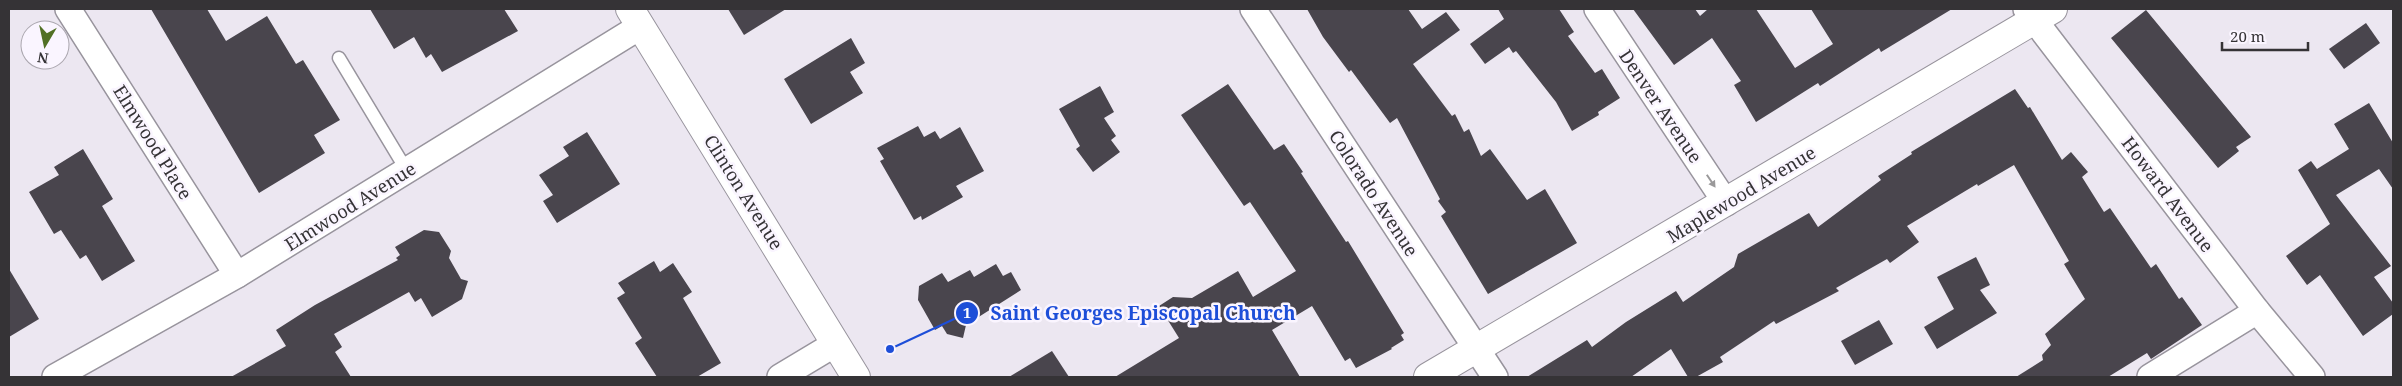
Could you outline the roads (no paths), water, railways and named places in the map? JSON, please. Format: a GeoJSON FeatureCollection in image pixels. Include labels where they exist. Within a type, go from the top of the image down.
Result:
{"type":"FeatureCollection","features":[{"type":"Feature","properties":{"kind":"street","name":"Elmwood Place"},"geometry":{"type":"LineString","coordinates":[[68,9],[238,275]]}},
{"type":"Feature","properties":{"kind":"street","name":"Colorado Avenue"},"geometry":{"type":"LineString","coordinates":[[1253,9],[1495,377]]}},
{"type":"Feature","properties":{"kind":"street","name":"Denver Avenue"},"geometry":{"type":"LineString","coordinates":[[1597,9],[1726,203]]}},
{"type":"Feature","properties":{"kind":"street","name":"Maplewood Avenue"},"geometry":{"type":"LineString","coordinates":[[1428,377],[1726,203],[2038,12]]}},
{"type":"Feature","properties":{"kind":"street","name":"Howard Avenue"},"geometry":{"type":"LineString","coordinates":[[2038,12],[2257,311],[2312,377]]}},
{"type":"Feature","properties":{"kind":"street","name":"Elmwood Avenue"},"geometry":{"type":"LineString","coordinates":[[55,377],[238,275],[407,171],[636,18]]}},
{"type":"Feature","properties":{"kind":"street","name":"Clinton Avenue"},"geometry":{"type":"LineString","coordinates":[[636,18],[856,377]]}},
{"type":"Feature","properties":{"kind":"street"},"geometry":{"type":"LineString","coordinates":[[2150,377],[2257,311]]}},
{"type":"Feature","properties":{"kind":"street"},"geometry":{"type":"LineString","coordinates":[[780,377],[835,344]]}},
{"type":"Feature","properties":{"kind":"lane"},"geometry":{"type":"LineString","coordinates":[[339,58],[407,171]]}},
{"type":"Feature","properties":{"kind":"place","name":"Saint Georges Episcopal Church"},"geometry":{"type":"Point","coordinates":[890,349]}}]}
